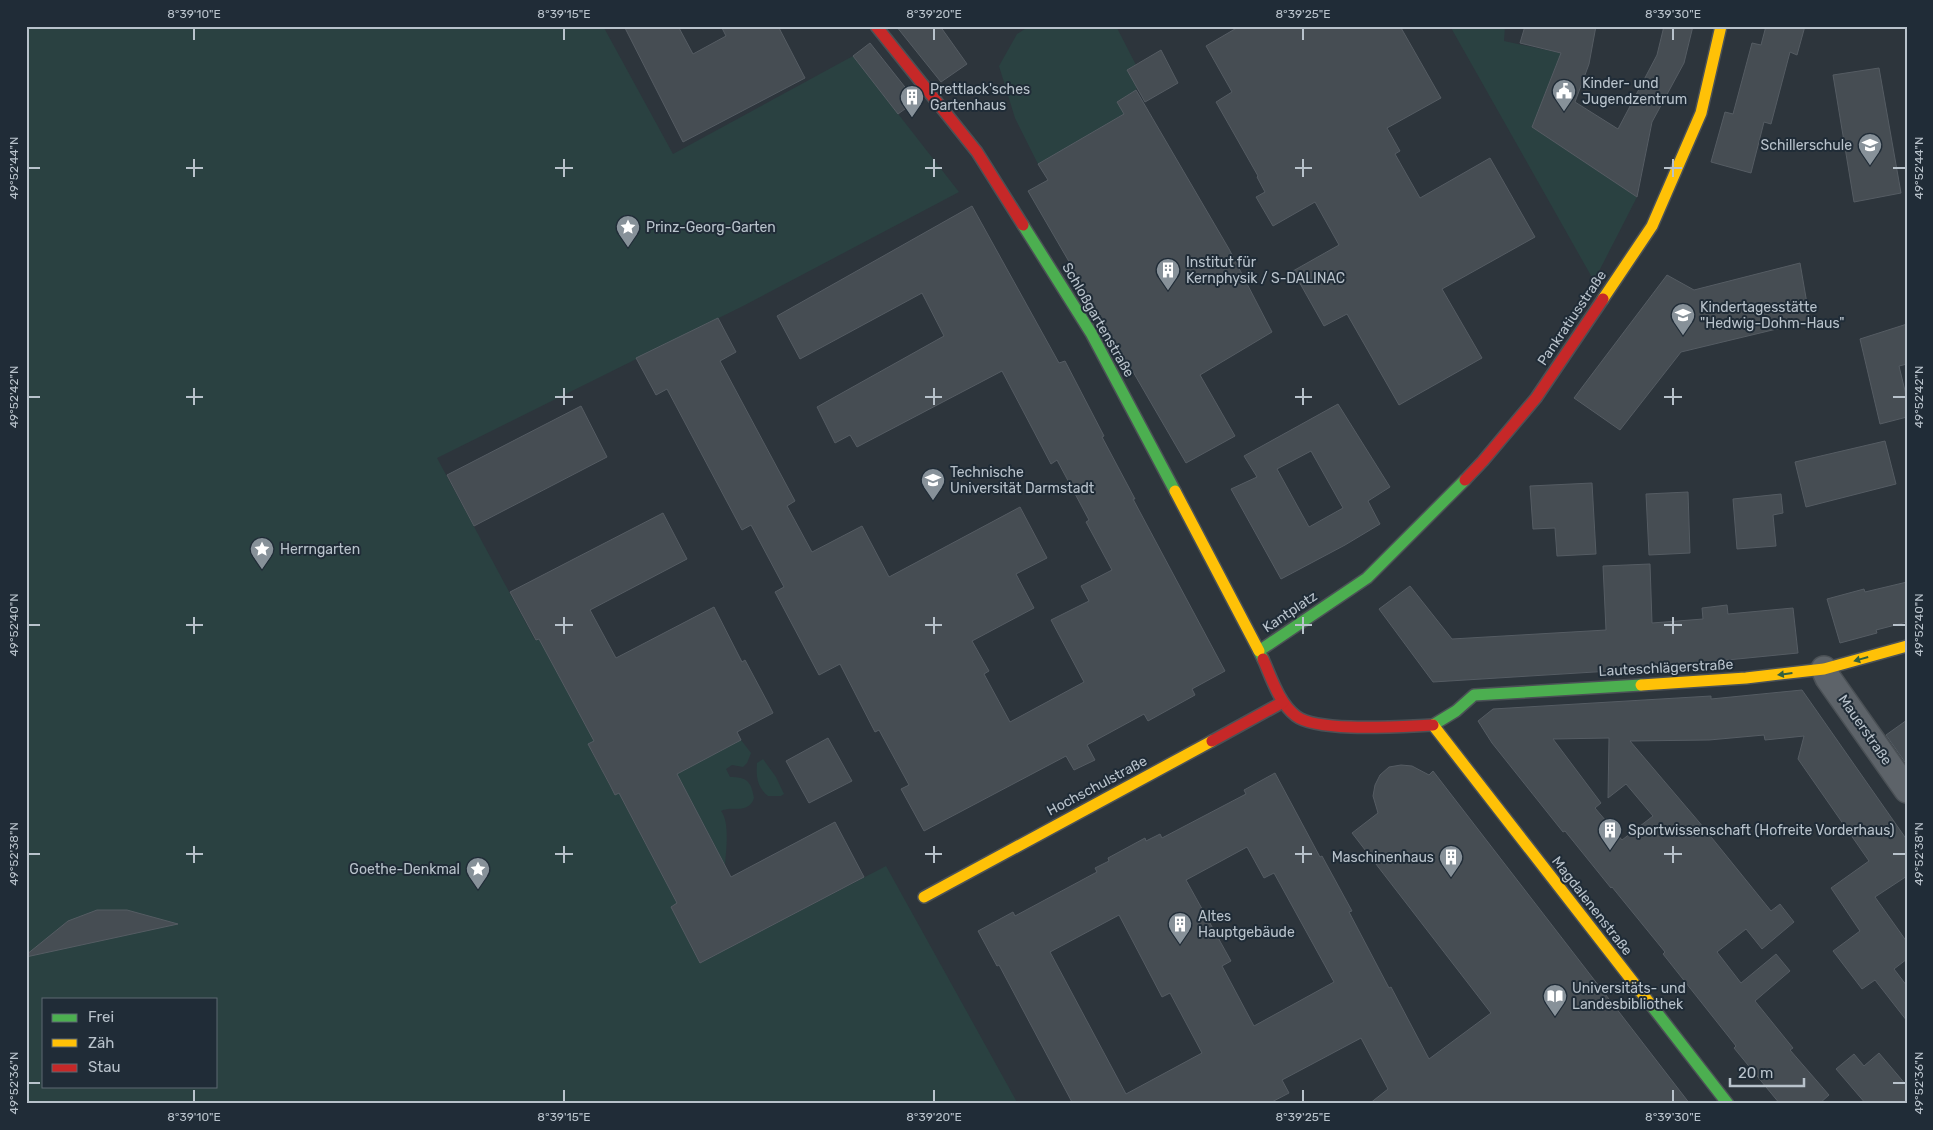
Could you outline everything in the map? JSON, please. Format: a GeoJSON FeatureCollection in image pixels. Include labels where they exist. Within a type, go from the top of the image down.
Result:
{"type":"FeatureCollection","features":[{"type":"Feature","properties":{"kind":"street","name":"Schloßgartenstraße"},"geometry":{"type":"LineString","coordinates":[[876,26],[977,152],[1091,333],[1259,651]]}},
{"type":"Feature","properties":{"kind":"street","name":"Pankratiusstraße"},"geometry":{"type":"LineString","coordinates":[[1366,578],[1483,462],[1536,398],[1595,308],[1636,253],[1652,226],[1701,114],[1721,26]]}},
{"type":"Feature","properties":{"kind":"street","name":"Kantplatz"},"geometry":{"type":"LineString","coordinates":[[1366,578],[1259,651],[1284,702],[1297,718],[1314,723],[1365,727],[1433,725]]}},
{"type":"Feature","properties":{"kind":"street","name":"Lauteschlägerstraße"},"geometry":{"type":"LineString","coordinates":[[1433,725],[1456,711],[1474,694],[1746,678],[1824,669],[1907,646]]}},
{"type":"Feature","properties":{"kind":"street","name":"Mauerstraße"},"geometry":{"type":"LineString","coordinates":[[1824,669],[1828,678],[1907,790]]}},
{"type":"Feature","properties":{"kind":"street","name":"Hochschulstraße"},"geometry":{"type":"LineString","coordinates":[[924,897],[1284,702]]}},
{"type":"Feature","properties":{"kind":"street","name":"Magdalenenstraße"},"geometry":{"type":"LineString","coordinates":[[1433,725],[1728,1104]]}},
{"type":"Feature","properties":{"kind":"green space","name":"Herrngarten"},"geometry":{"type":"Polygon","coordinates":[[[26,26],[603,26],[673,154],[853,56],[959,192],[745,305],[437,458],[535,640],[539,639],[594,741],[588,744],[615,795],[619,793],[677,903],[671,907],[700,963],[886,866],[1018,1104],[26,1104],[26,26]]]}},
{"type":"Feature","properties":{"kind":"green space"},"geometry":{"type":"Polygon","coordinates":[[[1030,26],[1116,26],[1136,65],[1127,70],[1137,87],[1136,90],[1117,102],[1124,114],[1038,164],[1015,118],[999,66],[1017,34],[1030,26]]]}},
{"type":"Feature","properties":{"kind":"green space"},"geometry":{"type":"Polygon","coordinates":[[[1450,26],[1505,26],[1504,41],[1561,53],[1532,127],[1637,197],[1594,281],[1450,26]]]}},
{"type":"Feature","properties":{"kind":"green space"},"geometry":{"type":"Polygon","coordinates":[[[741,740],[751,753],[747,763],[743,767],[732,765],[726,769],[730,777],[744,779],[750,784],[754,798],[744,808],[721,811],[726,822],[727,845],[725,865],[677,774],[741,740]]]}},
{"type":"Feature","properties":{"kind":"green space"},"geometry":{"type":"Polygon","coordinates":[[[763,759],[776,777],[784,794],[781,796],[768,796],[759,785],[757,763],[763,759]]]}},
{"type":"Feature","properties":{"kind":"building"},"geometry":{"type":"Polygon","coordinates":[[[624,26],[678,26],[693,54],[726,36],[721,26],[778,26],[805,78],[683,142],[624,26]]]}},
{"type":"Feature","properties":{"kind":"building"},"geometry":{"type":"Polygon","coordinates":[[[896,26],[940,26],[967,64],[941,82],[896,26]]]}},
{"type":"Feature","properties":{"kind":"building"},"geometry":{"type":"Polygon","coordinates":[[[1240,26],[1400,26],[1441,98],[1387,128],[1400,151],[1395,154],[1420,198],[1490,158],[1535,237],[1442,289],[1482,358],[1399,405],[1347,314],[1324,326],[1293,271],[1339,245],[1315,202],[1273,226],[1256,197],[1265,192],[1258,176],[1216,102],[1232,92],[1206,46],[1240,26]]]}},
{"type":"Feature","properties":{"kind":"building","name":"Kinder- und Jugendzentrum"},"geometry":{"type":"Polygon","coordinates":[[[1525,26],[1596,26],[1589,64],[1575,102],[1618,129],[1657,55],[1664,26],[1693,26],[1684,63],[1652,122],[1637,197],[1532,127],[1561,53],[1520,43],[1525,26]]]}},
{"type":"Feature","properties":{"kind":"building"},"geometry":{"type":"Polygon","coordinates":[[[1766,26],[1805,26],[1797,55],[1790,52],[1771,124],[1764,122],[1751,173],[1711,162],[1725,112],[1733,114],[1752,43],[1761,45],[1766,26]]]}},
{"type":"Feature","properties":{"kind":"building"},"geometry":{"type":"Polygon","coordinates":[[[870,43],[916,101],[898,114],[853,56],[870,43]]]}},
{"type":"Feature","properties":{"kind":"building"},"geometry":{"type":"Polygon","coordinates":[[[1161,50],[1178,83],[1145,102],[1127,70],[1161,50]]]}},
{"type":"Feature","properties":{"kind":"building"},"geometry":{"type":"Polygon","coordinates":[[[1879,68],[1901,193],[1854,202],[1833,75],[1879,68]]]}},
{"type":"Feature","properties":{"kind":"building","name":"Institut für Kernphysik / S-DALINAC"},"geometry":{"type":"Polygon","coordinates":[[[1136,90],[1229,249],[1272,332],[1200,375],[1235,436],[1186,463],[1028,191],[1048,180],[1038,164],[1124,114],[1117,102],[1136,90]]]}},
{"type":"Feature","properties":{"kind":"building"},"geometry":{"type":"Polygon","coordinates":[[[972,206],[1059,363],[1065,361],[1135,499],[1133,499],[1225,671],[1192,689],[1195,695],[1148,721],[1144,714],[1087,745],[1095,760],[1074,770],[1066,756],[924,831],[901,789],[909,785],[879,730],[875,732],[840,664],[819,675],[775,592],[784,587],[751,525],[742,530],[667,389],[656,395],[636,358],[718,318],[736,352],[720,361],[795,501],[787,506],[812,552],[862,526],[889,577],[1020,507],[1047,558],[1016,574],[1034,608],[972,641],[989,671],[984,674],[1010,722],[1084,682],[1051,620],[1089,601],[1081,586],[1112,570],[1086,522],[1089,520],[1057,460],[1051,464],[1002,371],[857,447],[850,435],[835,443],[817,407],[944,336],[922,293],[800,359],[777,316],[972,206]]]}},
{"type":"Feature","properties":{"kind":"building","name":"Kindertagesstätte \"Hedwig-Dohm-Haus\""},"geometry":{"type":"Polygon","coordinates":[[[1800,263],[1810,321],[1681,352],[1620,430],[1574,398],[1667,275],[1694,290],[1800,263]]]}},
{"type":"Feature","properties":{"kind":"building"},"geometry":{"type":"Polygon","coordinates":[[[1907,324],[1907,364],[1899,366],[1907,399],[1907,417],[1880,424],[1860,339],[1907,324]]]}},
{"type":"Feature","properties":{"kind":"building"},"geometry":{"type":"Polygon","coordinates":[[[1338,404],[1390,487],[1368,501],[1380,524],[1281,579],[1231,489],[1257,477],[1244,456],[1338,404]],[[1311,451],[1277,469],[1309,527],[1343,508],[1311,451]]]}},
{"type":"Feature","properties":{"kind":"building"},"geometry":{"type":"Polygon","coordinates":[[[581,406],[607,457],[474,526],[447,475],[581,406]]]}},
{"type":"Feature","properties":{"kind":"building"},"geometry":{"type":"Polygon","coordinates":[[[1885,441],[1896,484],[1806,507],[1795,462],[1885,441]]]}},
{"type":"Feature","properties":{"kind":"building"},"geometry":{"type":"Polygon","coordinates":[[[1592,483],[1596,554],[1557,556],[1555,528],[1533,529],[1530,486],[1592,483]]]}},
{"type":"Feature","properties":{"kind":"building"},"geometry":{"type":"Polygon","coordinates":[[[1688,492],[1690,553],[1649,555],[1646,494],[1688,492]]]}},
{"type":"Feature","properties":{"kind":"building"},"geometry":{"type":"Polygon","coordinates":[[[1781,494],[1783,513],[1773,515],[1776,546],[1737,549],[1733,499],[1781,494]]]}},
{"type":"Feature","properties":{"kind":"building"},"geometry":{"type":"Polygon","coordinates":[[[663,513],[687,559],[590,610],[616,658],[714,607],[742,662],[745,660],[768,703],[773,713],[737,732],[741,740],[677,774],[731,877],[835,822],[864,877],[700,963],[671,907],[677,903],[619,793],[615,795],[588,744],[594,741],[539,639],[536,640],[510,592],[663,513]]]}},
{"type":"Feature","properties":{"kind":"building"},"geometry":{"type":"Polygon","coordinates":[[[1650,564],[1652,623],[1703,619],[1702,608],[1727,605],[1728,614],[1793,608],[1798,653],[1707,662],[1708,665],[1433,682],[1379,609],[1410,586],[1452,639],[1606,630],[1603,566],[1650,564]]]}},
{"type":"Feature","properties":{"kind":"building"},"geometry":{"type":"Polygon","coordinates":[[[1907,582],[1907,622],[1876,630],[1877,633],[1840,643],[1827,599],[1864,589],[1865,592],[1907,582]]]}},
{"type":"Feature","properties":{"kind":"building"},"geometry":{"type":"Polygon","coordinates":[[[1802,690],[1907,840],[1907,876],[1875,897],[1907,942],[1907,959],[1894,969],[1907,986],[1907,1021],[1875,980],[1862,989],[1833,951],[1860,931],[1831,888],[1869,861],[1798,759],[1804,736],[1765,740],[1764,735],[1709,740],[1630,741],[1771,911],[1780,904],[1794,922],[1762,949],[1746,929],[1717,952],[1741,983],[1776,954],[1790,971],[1755,1001],[1793,1048],[1790,1050],[1829,1095],[1819,1104],[1780,1104],[1734,1048],[1736,1046],[1663,954],[1665,952],[1565,831],[1563,832],[1492,743],[1478,721],[1493,709],[1711,696],[1711,699],[1802,690]],[[1609,738],[1553,739],[1601,803],[1595,808],[1622,840],[1653,816],[1626,784],[1608,798],[1609,738]]]}},
{"type":"Feature","properties":{"kind":"building"},"geometry":{"type":"Polygon","coordinates":[[[1907,720],[1907,765],[1886,735],[1907,720]]]}},
{"type":"Feature","properties":{"kind":"building"},"geometry":{"type":"Polygon","coordinates":[[[828,738],[852,781],[809,803],[786,761],[828,738]]]}},
{"type":"Feature","properties":{"kind":"building"},"geometry":{"type":"Polygon","coordinates":[[[1412,766],[1429,775],[1433,771],[1690,1104],[1369,1104],[1388,1089],[1361,1038],[1282,1080],[1289,1093],[1268,1104],[1073,1104],[999,965],[997,966],[978,931],[1013,912],[1015,916],[1097,872],[1095,868],[1109,861],[1108,858],[1145,838],[1146,841],[1160,834],[1162,838],[1246,794],[1244,790],[1275,773],[1320,857],[1322,856],[1352,911],[1349,912],[1429,1059],[1491,1013],[1352,833],[1378,813],[1373,796],[1375,785],[1380,775],[1389,767],[1412,766]],[[1247,847],[1186,880],[1231,961],[1222,966],[1254,1026],[1334,982],[1274,873],[1264,878],[1247,847]],[[1119,915],[1050,952],[1126,1094],[1202,1053],[1170,993],[1162,997],[1119,915]]]}},
{"type":"Feature","properties":{"kind":"building"},"geometry":{"type":"Polygon","coordinates":[[[97,910],[127,910],[178,924],[26,957],[26,955],[68,921],[97,910]]]}},
{"type":"Feature","properties":{"kind":"building"},"geometry":{"type":"Polygon","coordinates":[[[1879,1053],[1907,1086],[1907,1104],[1866,1104],[1836,1069],[1854,1054],[1864,1066],[1879,1053]]]}},
{"type":"Feature","properties":{"kind":"traffic: fast"},"geometry":{"type":"LineString","coordinates":[[1023,225],[1091,333],[1175,491]]}},
{"type":"Feature","properties":{"kind":"traffic: fast"},"geometry":{"type":"LineString","coordinates":[[1263,659],[1259,651],[1367,578],[1465,480]]}},
{"type":"Feature","properties":{"kind":"traffic: fast"},"geometry":{"type":"LineString","coordinates":[[1433,725],[1456,711],[1474,695],[1641,685]]}},
{"type":"Feature","properties":{"kind":"traffic: fast"},"geometry":{"type":"LineString","coordinates":[[1651,1005],[1728,1104]]}},
{"type":"Feature","properties":{"kind":"traffic: slow"},"geometry":{"type":"LineString","coordinates":[[1603,299],[1652,226],[1701,113],[1721,26]]}},
{"type":"Feature","properties":{"kind":"traffic: slow"},"geometry":{"type":"LineString","coordinates":[[1175,491],[1259,651]]}},
{"type":"Feature","properties":{"kind":"traffic: slow"},"geometry":{"type":"LineString","coordinates":[[1641,685],[1746,678],[1824,669],[1907,646]]}},
{"type":"Feature","properties":{"kind":"traffic: slow"},"geometry":{"type":"LineString","coordinates":[[1433,725],[1651,1005]]}},
{"type":"Feature","properties":{"kind":"traffic: slow"},"geometry":{"type":"LineString","coordinates":[[924,897],[1212,741]]}},
{"type":"Feature","properties":{"kind":"traffic: jam"},"geometry":{"type":"LineString","coordinates":[[876,26],[977,152],[1023,225]]}},
{"type":"Feature","properties":{"kind":"traffic: jam"},"geometry":{"type":"LineString","coordinates":[[1465,480],[1536,398],[1603,299]]}},
{"type":"Feature","properties":{"kind":"traffic: jam"},"geometry":{"type":"LineString","coordinates":[[1263,659],[1285,704],[1296,716],[1307,721],[1341,727],[1433,725]]}},
{"type":"Feature","properties":{"kind":"traffic: jam"},"geometry":{"type":"LineString","coordinates":[[1212,741],[1283,702]]}},
{"type":"Feature","properties":{"kind":"place","name":"Kinder- und Jugendzentrum"},"geometry":{"type":"Point","coordinates":[1564,112]}},
{"type":"Feature","properties":{"kind":"place","name":"Prettlack'sches Gartenhaus"},"geometry":{"type":"Point","coordinates":[912,118]}},
{"type":"Feature","properties":{"kind":"place","name":"Schillerschule"},"geometry":{"type":"Point","coordinates":[1870,166]}},
{"type":"Feature","properties":{"kind":"place","name":"Prinz-Georg-Garten"},"geometry":{"type":"Point","coordinates":[628,248]}},
{"type":"Feature","properties":{"kind":"place","name":"Institut für Kernphysik / S-DALINAC"},"geometry":{"type":"Point","coordinates":[1168,291]}},
{"type":"Feature","properties":{"kind":"place","name":"Kindertagesstätte \"Hedwig-Dohm-Haus\""},"geometry":{"type":"Point","coordinates":[1683,336]}},
{"type":"Feature","properties":{"kind":"place","name":"Technische Universität Darmstadt"},"geometry":{"type":"Point","coordinates":[933,501]}},
{"type":"Feature","properties":{"kind":"place","name":"Herrngarten"},"geometry":{"type":"Point","coordinates":[262,570]}},
{"type":"Feature","properties":{"kind":"place","name":"Sportwissenschaft (Hofreite Vorderhaus)"},"geometry":{"type":"Point","coordinates":[1610,851]}},
{"type":"Feature","properties":{"kind":"place","name":"Maschinenhaus"},"geometry":{"type":"Point","coordinates":[1451,878]}},
{"type":"Feature","properties":{"kind":"place","name":"Goethe-Denkmal"},"geometry":{"type":"Point","coordinates":[478,890]}},
{"type":"Feature","properties":{"kind":"place","name":"Altes Hauptgebäude"},"geometry":{"type":"Point","coordinates":[1180,945]}},
{"type":"Feature","properties":{"kind":"place","name":"Universitäts- und Landesbibliothek"},"geometry":{"type":"Point","coordinates":[1555,1017]}}]}
